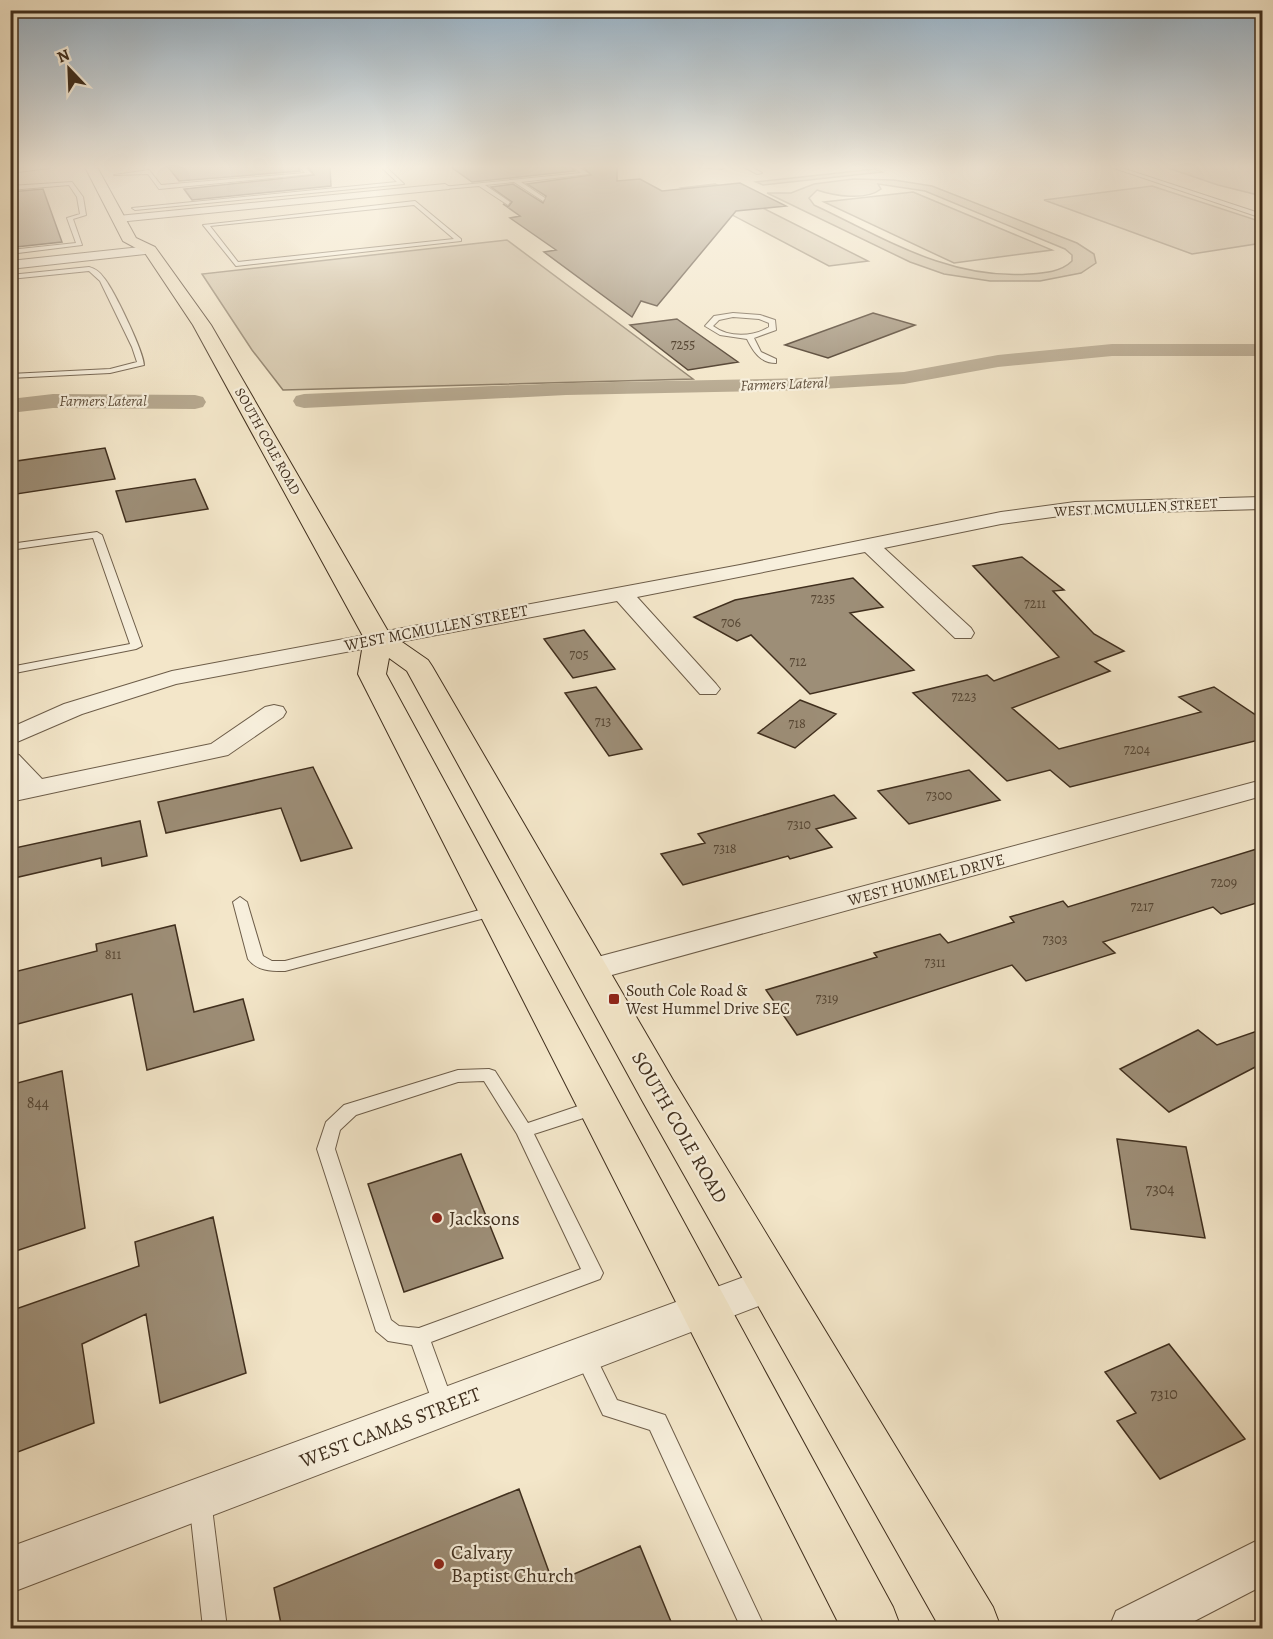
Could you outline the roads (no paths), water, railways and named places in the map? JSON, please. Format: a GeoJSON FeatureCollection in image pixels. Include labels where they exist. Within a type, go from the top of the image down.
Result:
{"type":"FeatureCollection","features":[{"type":"Feature","properties":{"kind":"main road","name":"SOUTH COLE ROAD"},"geometry":{"type":"LineString","coordinates":[[154,243],[378,638],[418,666],[590,970],[972,1629]]}},
{"type":"Feature","properties":{"kind":"main road"},"geometry":{"type":"LineString","coordinates":[[378,638],[372,674],[872,1629]]}},
{"type":"Feature","properties":{"kind":"street"},"geometry":{"type":"LineString","coordinates":[[10,265],[132,243]]}},
{"type":"Feature","properties":{"kind":"street","name":"WEST MCMULLEN STREET"},"geometry":{"type":"LineString","coordinates":[[10,738],[73,709],[172,678],[1001,518],[1074,508],[1263,503]]}},
{"type":"Feature","properties":{"kind":"street"},"geometry":{"type":"LineString","coordinates":[[869,544],[963,633]]}},
{"type":"Feature","properties":{"kind":"street"},"geometry":{"type":"LineString","coordinates":[[621,592],[708,689]]}},
{"type":"Feature","properties":{"kind":"street"},"geometry":{"type":"LineString","coordinates":[[10,794],[219,750],[274,712]]}},
{"type":"Feature","properties":{"kind":"street"},"geometry":{"type":"LineString","coordinates":[[10,760],[37,789]]}},
{"type":"Feature","properties":{"kind":"street","name":"WEST HUMMEL DRIVE"},"geometry":{"type":"LineString","coordinates":[[590,970],[1263,788]]}},
{"type":"Feature","properties":{"kind":"street","name":"WEST CAMAS STREET"},"geometry":{"type":"LineString","coordinates":[[10,1570],[771,1284]]}},
{"type":"Feature","properties":{"kind":"street"},"geometry":{"type":"LineString","coordinates":[[1132,1629],[1263,1561]]}},
{"type":"Feature","properties":{"kind":"lane"},"geometry":{"type":"LineString","coordinates":[[10,252],[80,243]]}},
{"type":"Feature","properties":{"kind":"lane"},"geometry":{"type":"LineString","coordinates":[[220,243],[236,264],[427,243]]}},
{"type":"Feature","properties":{"kind":"lane"},"geometry":{"type":"LineString","coordinates":[[10,277],[89,269],[95,271],[103,280],[136,347],[141,363],[110,371],[10,376]]}},
{"type":"Feature","properties":{"kind":"lane"},"geometry":{"type":"LineString","coordinates":[[743,315],[760,317],[774,325],[771,331],[749,336],[715,331],[709,323],[717,318],[743,315]]}},
{"type":"Feature","properties":{"kind":"lane"},"geometry":{"type":"LineString","coordinates":[[749,336],[758,353],[773,361]]}},
{"type":"Feature","properties":{"kind":"lane"},"geometry":{"type":"LineString","coordinates":[[10,547],[98,535],[136,646],[10,671]]}},
{"type":"Feature","properties":{"kind":"lane"},"geometry":{"type":"LineString","coordinates":[[240,902],[256,959],[268,966],[306,961],[495,911]]}},
{"type":"Feature","properties":{"kind":"lane"},"geometry":{"type":"LineString","coordinates":[[489,1075],[524,1131],[593,1273],[419,1337],[395,1335],[383,1325],[326,1149],[332,1127],[350,1110],[458,1076],[489,1075]]}},
{"type":"Feature","properties":{"kind":"lane"},"geometry":{"type":"LineString","coordinates":[[524,1131],[598,1106]]}},
{"type":"Feature","properties":{"kind":"lane"},"geometry":{"type":"LineString","coordinates":[[419,1337],[443,1407]]}},
{"type":"Feature","properties":{"kind":"lane"},"geometry":{"type":"LineString","coordinates":[[584,1354],[610,1408],[657,1422],[753,1629]]}},
{"type":"Feature","properties":{"kind":"lane"},"geometry":{"type":"LineString","coordinates":[[200,1498],[214,1629]]}},
{"type":"Feature","properties":{"kind":"waterway","name":"Farmers Lateral"},"geometry":{"type":"LineString","coordinates":[[304,401],[566,389],[806,384],[904,378],[998,361],[1112,350],[1262,350]]}},
{"type":"Feature","properties":{"kind":"waterway","name":"Farmers Lateral"},"geometry":{"type":"LineString","coordinates":[[10,406],[53,401],[195,402]]}},
{"type":"Feature","properties":{"kind":"place","name":"South Cole Road & West Hummel Drive SEC"},"geometry":{"type":"Point","coordinates":[614,999]}},
{"type":"Feature","properties":{"kind":"place","name":"Jacksons"},"geometry":{"type":"Point","coordinates":[437,1218]}},
{"type":"Feature","properties":{"kind":"place","name":"Calvary Baptist Church"},"geometry":{"type":"Point","coordinates":[439,1564]}}]}
